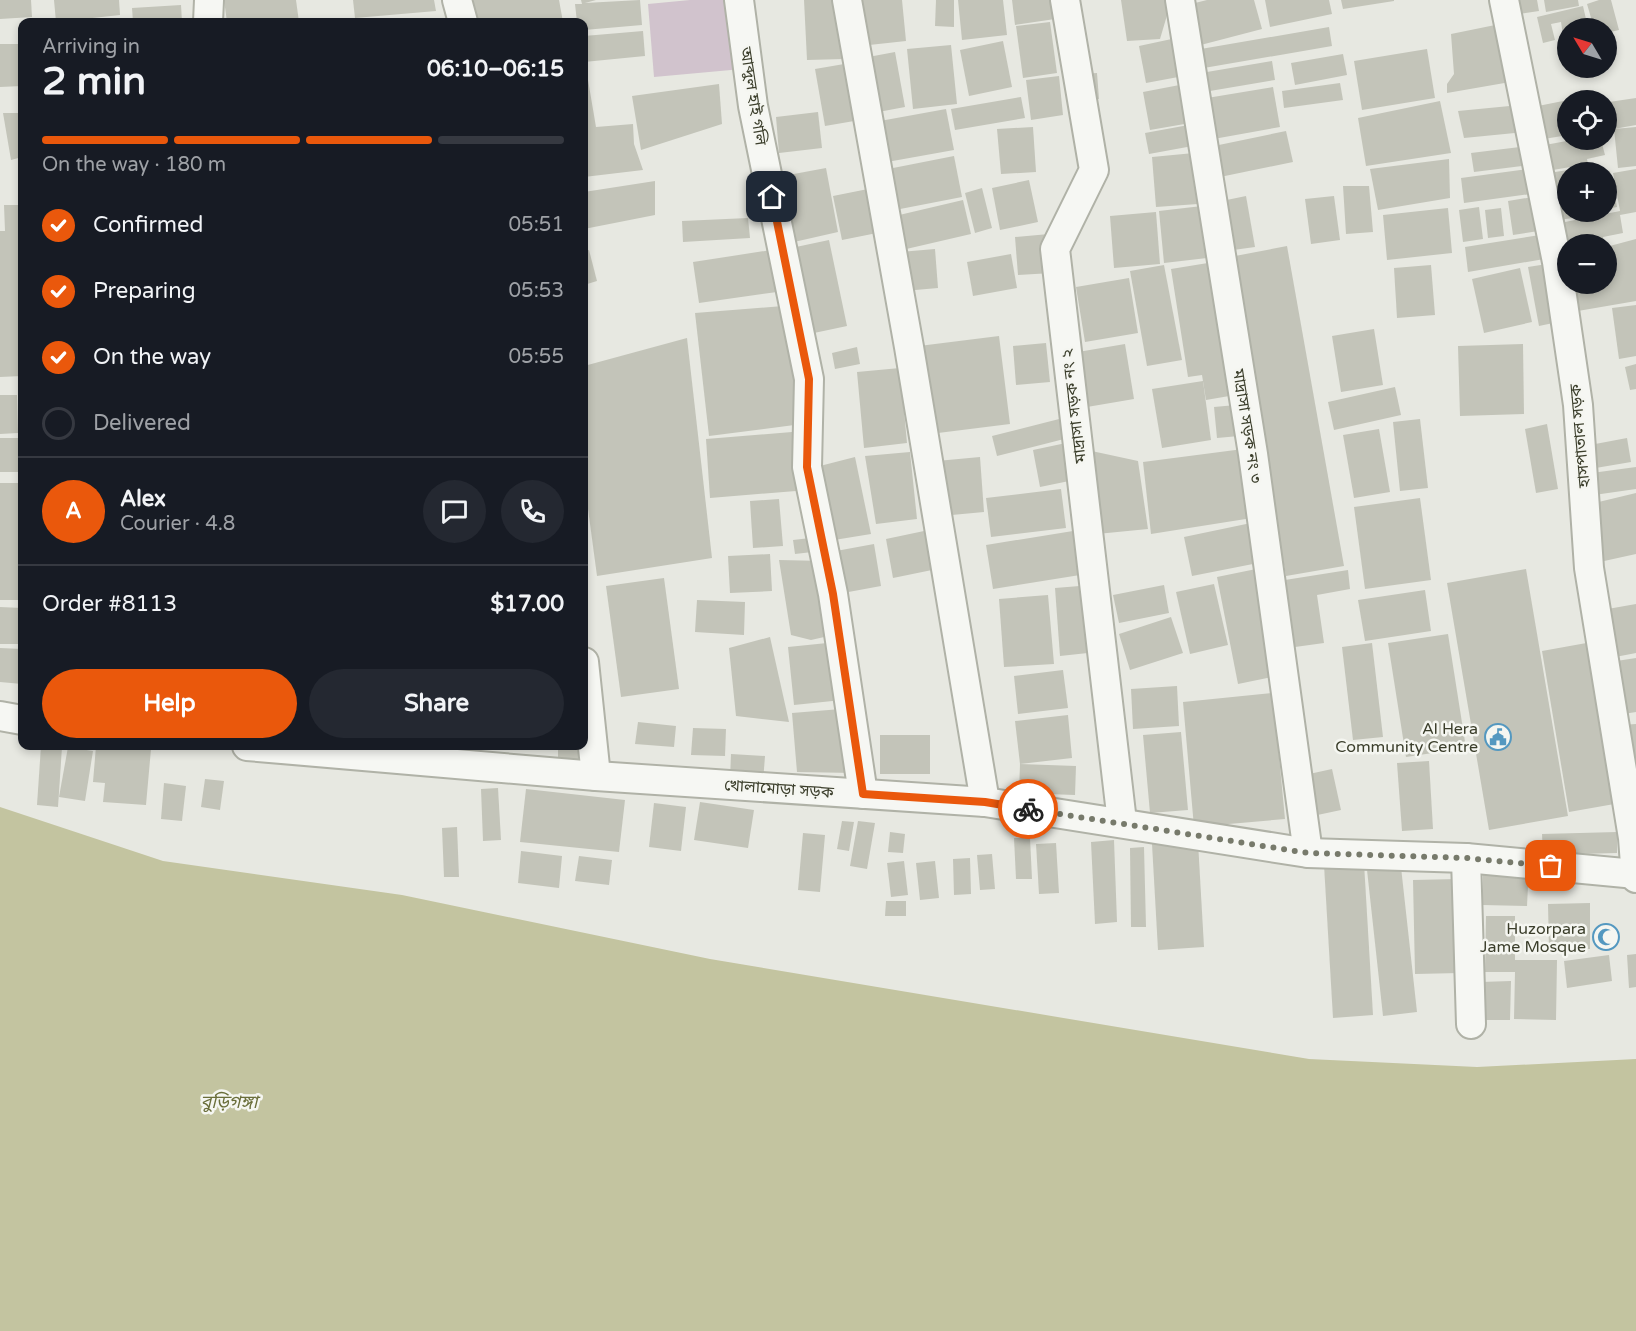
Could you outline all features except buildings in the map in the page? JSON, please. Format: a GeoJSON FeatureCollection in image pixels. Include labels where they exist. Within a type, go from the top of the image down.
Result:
{"type":"FeatureCollection","features":[{"type":"Feature","properties":{"kind":"street"},"geometry":{"type":"LineString","coordinates":[[208,18],[209,0]]}},
{"type":"Feature","properties":{"kind":"street"},"geometry":{"type":"LineString","coordinates":[[457,0],[462,18]]}},
{"type":"Feature","properties":{"kind":"street","name":"আব্দুল হাই গলি"},"geometry":{"type":"LineString","coordinates":[[740,0],[753,106],[809,379],[807,467],[833,594],[863,794]]}},
{"type":"Feature","properties":{"kind":"street"},"geometry":{"type":"LineString","coordinates":[[847,0],[909,347],[985,802]]}},
{"type":"Feature","properties":{"kind":"street","name":"মাদ্রাসা সড়ক নং ২"},"geometry":{"type":"LineString","coordinates":[[1065,0],[1094,170],[1055,249],[1122,822]]}},
{"type":"Feature","properties":{"kind":"street","name":"মাদ্রাসা সড়ক নং ৩"},"geometry":{"type":"LineString","coordinates":[[1180,0],[1253,454],[1308,853]]}},
{"type":"Feature","properties":{"kind":"street","name":"হাসপাতাল সড়ক"},"geometry":{"type":"LineString","coordinates":[[1504,0],[1562,295],[1578,405],[1589,568],[1633,838],[1636,875]]}},
{"type":"Feature","properties":{"kind":"street"},"geometry":{"type":"LineString","coordinates":[[588,700],[596,776]]}},
{"type":"Feature","properties":{"kind":"street"},"geometry":{"type":"LineString","coordinates":[[0,716],[18,719]]}},
{"type":"Feature","properties":{"kind":"street","name":"খোলামোড়া সড়ক"},"geometry":{"type":"LineString","coordinates":[[307,750],[596,776],[985,802],[1308,853],[1466,858],[1636,875]]}},
{"type":"Feature","properties":{"kind":"street"},"geometry":{"type":"LineString","coordinates":[[1466,858],[1471,1024]]}},
{"type":"Feature","properties":{"kind":"shaded area"},"geometry":{"type":"Polygon","coordinates":[[[690,0],[735,0],[742,69],[654,77],[648,4],[690,0]]]}},
{"type":"Feature","properties":{"kind":"water","name":"বুড়িগঙ্গা"},"geometry":{"type":"Polygon","coordinates":[[[0,807],[163,861],[402,895],[710,959],[1309,1059],[1477,1067],[1636,1059],[1636,1331],[0,1331],[0,807]]]}},
{"type":"Feature","properties":{"kind":"way so far"},"geometry":{"type":"LineString","coordinates":[[1028,809],[1308,853],[1466,858],[1551,866]]}},
{"type":"Feature","properties":{"kind":"place","name":"Al Hera Community Centre"},"geometry":{"type":"Point","coordinates":[1498,737]}},
{"type":"Feature","properties":{"kind":"place","name":"Huzorpara Jame Mosque"},"geometry":{"type":"Point","coordinates":[1606,937]}},
{"type":"Feature","properties":{"kind":"route"},"geometry":{"type":"LineString","coordinates":[[772,197],[809,379],[807,467],[833,594],[863,794],[985,802],[1028,809]]}}]}
